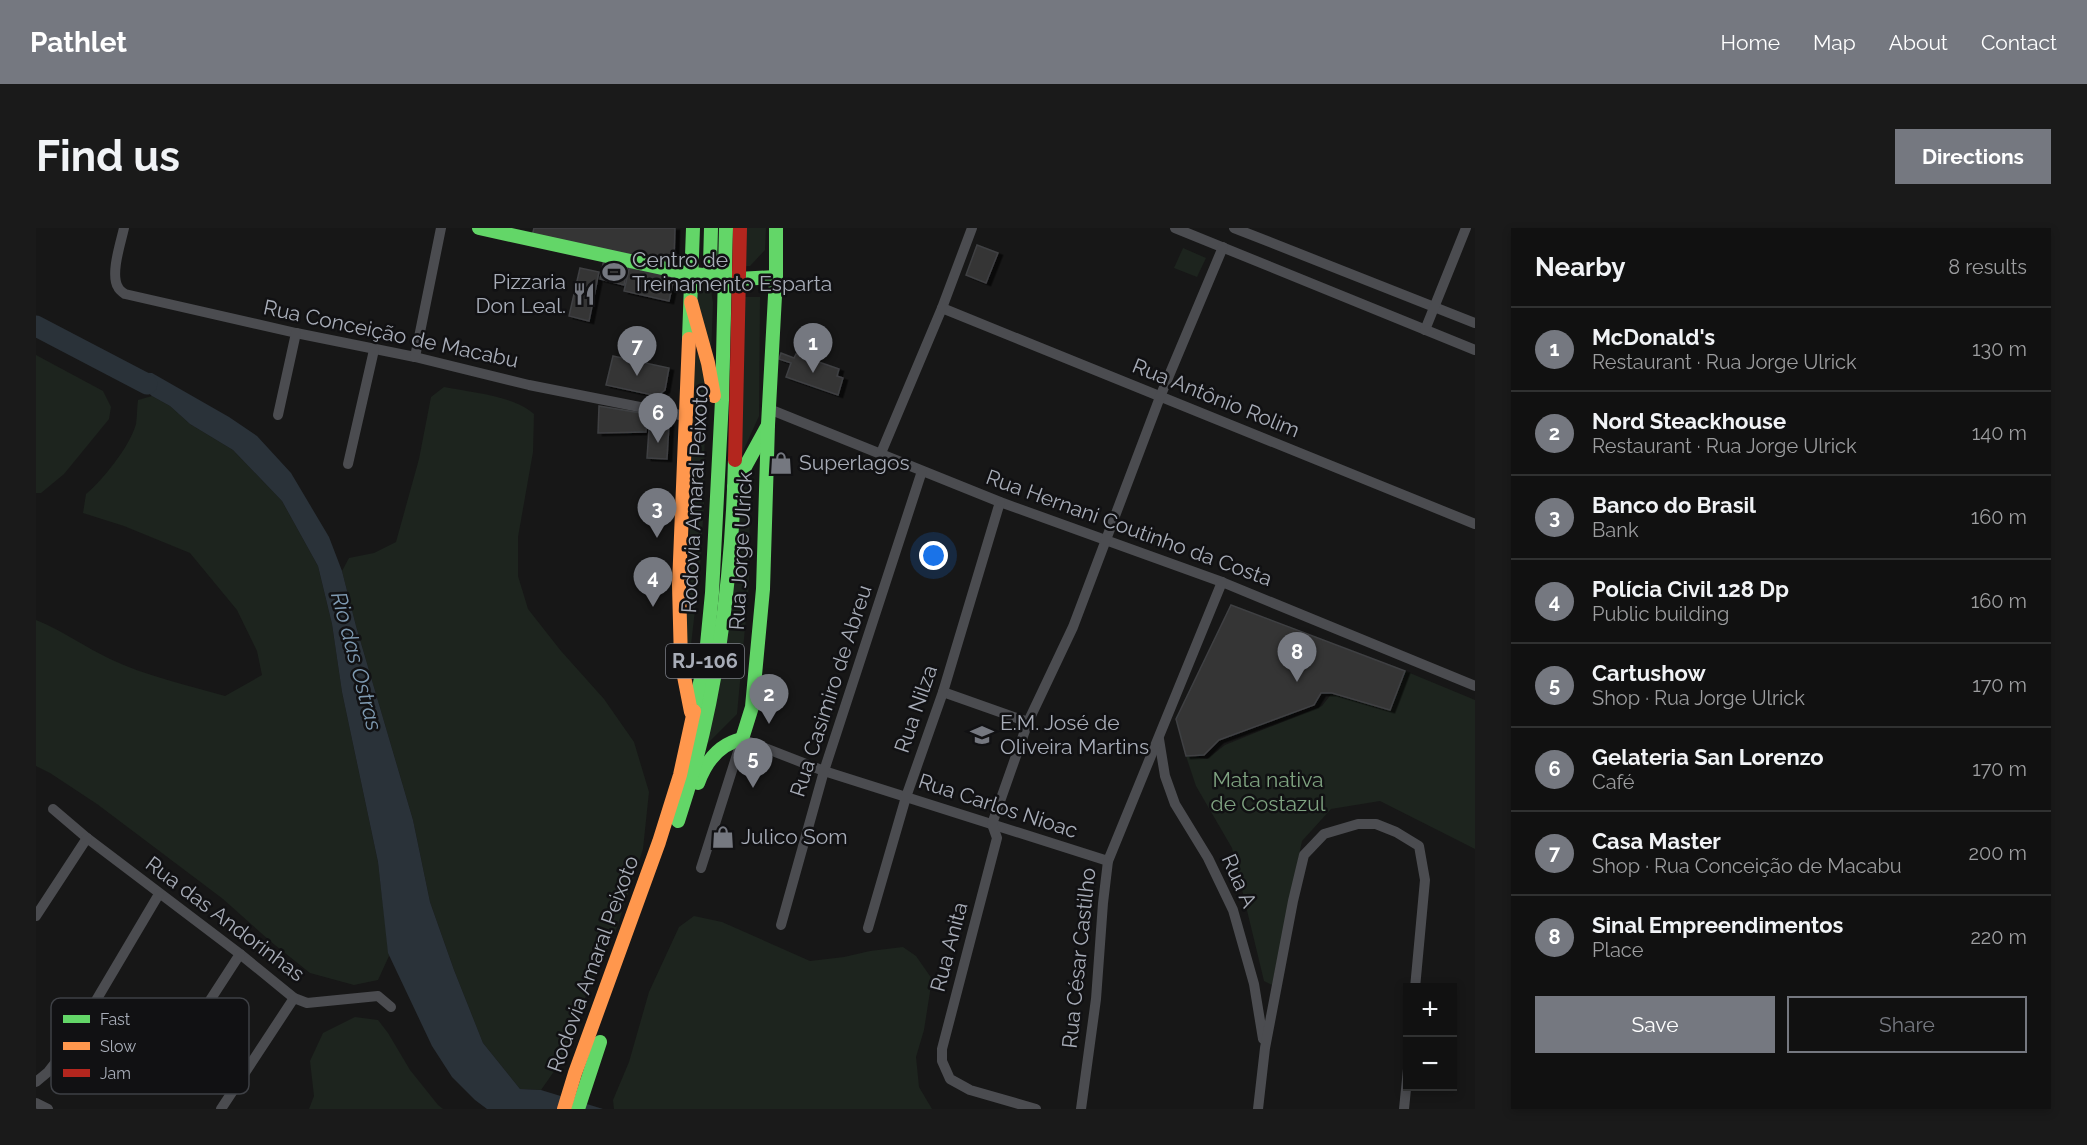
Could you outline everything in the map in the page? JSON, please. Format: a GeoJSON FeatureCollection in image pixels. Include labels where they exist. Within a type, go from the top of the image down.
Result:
{"type":"FeatureCollection","features":[{"type":"Feature","properties":{"kind":"main road"},"geometry":{"type":"LineString","coordinates":[[478,228],[692,274],[733,280],[776,277]]}},
{"type":"Feature","properties":{"kind":"main road"},"geometry":{"type":"LineString","coordinates":[[692,717],[681,662],[679,585],[693,228]]}},
{"type":"Feature","properties":{"kind":"main road"},"geometry":{"type":"LineString","coordinates":[[711,228],[710,265],[733,280]]}},
{"type":"Feature","properties":{"kind":"main road","name":"Rodovia Amaral Peixoto"},"geometry":{"type":"LineString","coordinates":[[564,1109],[581,1075],[676,827],[689,788],[718,654],[729,571],[734,488],[733,280],[726,228]]}},
{"type":"Feature","properties":{"kind":"main road","name":"Rodovia Amaral Peixoto"},"geometry":{"type":"LineString","coordinates":[[578,1109],[581,1075],[680,775],[706,655],[712,593],[720,442],[733,280],[740,228]]}},
{"type":"Feature","properties":{"kind":"main road","name":"Rua Jorge Ulrick"},"geometry":{"type":"LineString","coordinates":[[742,739],[752,707],[763,589],[776,228]]}},
{"type":"Feature","properties":{"kind":"main road"},"geometry":{"type":"LineString","coordinates":[[691,302],[713,383],[720,442]]}},
{"type":"Feature","properties":{"kind":"main road"},"geometry":{"type":"LineString","coordinates":[[734,488],[768,425]]}},
{"type":"Feature","properties":{"kind":"main road"},"geometry":{"type":"LineString","coordinates":[[681,662],[706,655]]}},
{"type":"Feature","properties":{"kind":"main road"},"geometry":{"type":"LineString","coordinates":[[676,827],[690,810],[701,772],[727,743],[742,739]]}},
{"type":"Feature","properties":{"kind":"street","name":"Rua Conceição de Macabu"},"geometry":{"type":"LineString","coordinates":[[124,228],[117,262],[117,287],[125,294],[374,350],[415,357],[529,385],[685,416]]}},
{"type":"Feature","properties":{"kind":"street"},"geometry":{"type":"LineString","coordinates":[[415,357],[441,228]]}},
{"type":"Feature","properties":{"kind":"street"},"geometry":{"type":"LineString","coordinates":[[881,453],[942,308],[972,228]]}},
{"type":"Feature","properties":{"kind":"street"},"geometry":{"type":"LineString","coordinates":[[1175,228],[1475,350]]}},
{"type":"Feature","properties":{"kind":"street"},"geometry":{"type":"LineString","coordinates":[[1234,228],[1475,323]]}},
{"type":"Feature","properties":{"kind":"street"},"geometry":{"type":"LineString","coordinates":[[1425,330],[1466,228]]}},
{"type":"Feature","properties":{"kind":"street"},"geometry":{"type":"LineString","coordinates":[[992,824],[1028,722],[1073,627],[1160,397],[1223,247]]}},
{"type":"Feature","properties":{"kind":"street","name":"Rua Antônio Rolim"},"geometry":{"type":"LineString","coordinates":[[942,308],[1475,524]]}},
{"type":"Feature","properties":{"kind":"street"},"geometry":{"type":"LineString","coordinates":[[278,415],[296,333]]}},
{"type":"Feature","properties":{"kind":"street"},"geometry":{"type":"LineString","coordinates":[[348,464],[374,350]]}},
{"type":"Feature","properties":{"kind":"street","name":"Rua Hernani Coutinho da Costa"},"geometry":{"type":"LineString","coordinates":[[769,409],[1000,502],[1222,582],[1475,686]]}},
{"type":"Feature","properties":{"kind":"street","name":"Rua Casimiro de Abreu"},"geometry":{"type":"LineString","coordinates":[[782,925],[824,771],[922,471]]}},
{"type":"Feature","properties":{"kind":"street","name":"Rua Nilza"},"geometry":{"type":"LineString","coordinates":[[868,928],[906,797],[943,693],[1000,502]]}},
{"type":"Feature","properties":{"kind":"street","name":"Rua César Castilho"},"geometry":{"type":"LineString","coordinates":[[1081,1109],[1096,999],[1102,903],[1108,861],[1222,582]]}},
{"type":"Feature","properties":{"kind":"street"},"geometry":{"type":"LineString","coordinates":[[943,693],[1028,722]]}},
{"type":"Feature","properties":{"kind":"street","name":"Rua Carlos Nioac"},"geometry":{"type":"LineString","coordinates":[[742,739],[824,771],[1108,861]]}},
{"type":"Feature","properties":{"kind":"street","name":"Rua Jorge Ulrick"},"geometry":{"type":"LineString","coordinates":[[701,868],[742,739]]}},
{"type":"Feature","properties":{"kind":"street","name":"Rua A"},"geometry":{"type":"LineString","coordinates":[[1159,739],[1165,776],[1175,804],[1208,858],[1233,910],[1254,984],[1265,1048]]}},
{"type":"Feature","properties":{"kind":"street","name":"Rua das Andorinhas"},"geometry":{"type":"LineString","coordinates":[[53,809],[87,838],[294,998],[307,1003],[378,996],[391,1007]]}},
{"type":"Feature","properties":{"kind":"street","name":"Rua Anita"},"geometry":{"type":"LineString","coordinates":[[992,824],[997,838],[942,1049],[942,1061],[950,1079],[970,1089],[1036,1109]]}},
{"type":"Feature","properties":{"kind":"street"},"geometry":{"type":"LineString","coordinates":[[1258,1109],[1265,1048],[1293,900],[1304,855],[1324,834],[1358,824],[1376,824],[1396,832],[1419,846],[1425,880],[1415,983]]}},
{"type":"Feature","properties":{"kind":"street"},"geometry":{"type":"LineString","coordinates":[[36,916],[87,838]]}},
{"type":"Feature","properties":{"kind":"street"},"geometry":{"type":"LineString","coordinates":[[97,998],[159,894]]}},
{"type":"Feature","properties":{"kind":"street"},"geometry":{"type":"LineString","coordinates":[[211,998],[240,954]]}},
{"type":"Feature","properties":{"kind":"street"},"geometry":{"type":"LineString","coordinates":[[249,1066],[294,998]]}},
{"type":"Feature","properties":{"kind":"street"},"geometry":{"type":"LineString","coordinates":[[36,1082],[51,1068]]}},
{"type":"Feature","properties":{"kind":"street"},"geometry":{"type":"LineString","coordinates":[[1404,1109],[1405,1091]]}},
{"type":"Feature","properties":{"kind":"street"},"geometry":{"type":"LineString","coordinates":[[221,1109],[231,1094]]}},
{"type":"Feature","properties":{"kind":"street"},"geometry":{"type":"LineString","coordinates":[[36,1103],[48,1109]]}},
{"type":"Feature","properties":{"kind":"green space"},"geometry":{"type":"Polygon","coordinates":[[[744,228],[766,228],[765,250],[750,266],[742,266],[744,228]]]}},
{"type":"Feature","properties":{"kind":"green space"},"geometry":{"type":"Polygon","coordinates":[[[1183,248],[1206,258],[1197,277],[1174,268],[1183,248]]]}},
{"type":"Feature","properties":{"kind":"green space"},"geometry":{"type":"Polygon","coordinates":[[[698,282],[710,283],[713,303],[711,356],[698,308],[698,282]]]}},
{"type":"Feature","properties":{"kind":"green space"},"geometry":{"type":"Polygon","coordinates":[[[743,297],[760,297],[759,416],[740,458],[743,297]]]}},
{"type":"Feature","properties":{"kind":"green space"},"geometry":{"type":"Polygon","coordinates":[[[698,348],[705,386],[704,504],[691,645],[684,643],[689,582],[693,371],[698,348]]]}},
{"type":"Feature","properties":{"kind":"green space"},"geometry":{"type":"Polygon","coordinates":[[[36,355],[103,391],[111,407],[109,419],[64,474],[41,493],[36,493],[36,355]]]}},
{"type":"Feature","properties":{"kind":"green space"},"geometry":{"type":"Polygon","coordinates":[[[444,387],[504,399],[534,414],[533,452],[518,537],[518,576],[528,609],[561,651],[604,699],[634,742],[649,792],[643,849],[616,930],[585,998],[562,1060],[541,1090],[520,1089],[483,1043],[454,970],[430,902],[413,820],[342,571],[349,558],[374,553],[396,542],[419,459],[431,397],[444,387]]]}},
{"type":"Feature","properties":{"kind":"green space"},"geometry":{"type":"Polygon","coordinates":[[[152,396],[170,406],[190,424],[233,450],[282,501],[318,566],[332,624],[342,692],[378,862],[389,956],[378,980],[354,985],[310,973],[223,899],[97,804],[36,766],[36,620],[124,665],[225,696],[262,675],[257,651],[237,610],[190,553],[124,526],[83,513],[86,494],[115,462],[133,433],[138,400],[152,396]]]}},
{"type":"Feature","properties":{"kind":"green space"},"geometry":{"type":"Polygon","coordinates":[[[753,463],[750,484],[749,585],[737,714],[704,747],[738,491],[753,463]]]}},
{"type":"Feature","properties":{"kind":"green space","name":"Mata nativa de Costazul"},"geometry":{"type":"Polygon","coordinates":[[[1405,671],[1475,700],[1475,849],[1380,801],[1331,809],[1302,841],[1272,985],[1264,981],[1232,848],[1196,786],[1186,756],[1207,759],[1225,745],[1322,706],[1332,693],[1390,710],[1405,671]]]}},
{"type":"Feature","properties":{"kind":"green space"},"geometry":{"type":"Polygon","coordinates":[[[694,916],[722,922],[810,961],[903,947],[916,956],[932,979],[924,1030],[916,1057],[919,1087],[932,1109],[614,1109],[613,1100],[629,1062],[649,992],[679,927],[694,916]]]}},
{"type":"Feature","properties":{"kind":"green space"},"geometry":{"type":"Polygon","coordinates":[[[355,1017],[378,1020],[410,1070],[443,1109],[309,1109],[314,1096],[310,1061],[323,1033],[355,1017]]]}},
{"type":"Feature","properties":{"kind":"water"},"geometry":{"type":"Polygon","coordinates":[[[123,372],[152,373],[229,417],[257,436],[291,473],[329,537],[342,571],[413,820],[430,902],[483,1043],[520,1089],[541,1090],[603,1109],[487,1109],[452,1077],[432,1046],[388,953],[378,862],[342,692],[332,624],[318,566],[282,501],[233,450],[190,424],[170,406],[152,396],[123,372]]]}},
{"type":"Feature","properties":{"kind":"building"},"geometry":{"type":"Polygon","coordinates":[[[534,228],[675,228],[674,260],[667,264],[532,236],[534,228]]]}},
{"type":"Feature","properties":{"kind":"building"},"geometry":{"type":"Polygon","coordinates":[[[977,245],[998,253],[986,283],[966,275],[977,245]]]}},
{"type":"Feature","properties":{"kind":"building","name":"Centro de Treinamento Esparta"},"geometry":{"type":"Polygon","coordinates":[[[604,259],[628,265],[624,285],[600,279],[604,259]]]}},
{"type":"Feature","properties":{"kind":"building"},"geometry":{"type":"Polygon","coordinates":[[[630,265],[675,274],[669,301],[624,291],[630,265]]]}},
{"type":"Feature","properties":{"kind":"building","name":"Pizzaria Don Leal."},"geometry":{"type":"Polygon","coordinates":[[[580,268],[599,272],[589,321],[569,316],[580,268]]]}},
{"type":"Feature","properties":{"kind":"building"},"geometry":{"type":"Polygon","coordinates":[[[781,353],[794,358],[796,354],[839,369],[837,376],[843,378],[838,395],[786,377],[791,363],[779,359],[781,353]]]}},
{"type":"Feature","properties":{"kind":"building"},"geometry":{"type":"Polygon","coordinates":[[[613,356],[669,368],[665,390],[657,396],[606,385],[613,356]]]}},
{"type":"Feature","properties":{"kind":"building"},"geometry":{"type":"Polygon","coordinates":[[[599,406],[647,414],[646,432],[598,433],[599,406]]]}},
{"type":"Feature","properties":{"kind":"building"},"geometry":{"type":"Polygon","coordinates":[[[650,414],[657,414],[666,419],[669,424],[667,459],[647,458],[650,414]]]}},
{"type":"Feature","properties":{"kind":"building"},"geometry":{"type":"Polygon","coordinates":[[[1231,605],[1405,671],[1390,710],[1332,693],[1321,693],[1314,705],[1219,740],[1204,755],[1186,756],[1176,719],[1231,605]]]}},
{"type":"Feature","properties":{"kind":"waterway","name":"Rio das Ostras"},"geometry":{"type":"LineString","coordinates":[[36,326],[147,384]]}},
{"type":"Feature","properties":{"kind":"traffic: fast"},"geometry":{"type":"LineString","coordinates":[[479,228],[685,273],[738,279],[776,277]]}},
{"type":"Feature","properties":{"kind":"traffic: fast"},"geometry":{"type":"LineString","coordinates":[[689,339],[693,228]]}},
{"type":"Feature","properties":{"kind":"traffic: fast"},"geometry":{"type":"LineString","coordinates":[[711,228],[710,265],[726,280]]}},
{"type":"Feature","properties":{"kind":"traffic: fast"},"geometry":{"type":"LineString","coordinates":[[694,711],[706,655],[712,593],[722,400],[726,228]]}},
{"type":"Feature","properties":{"kind":"traffic: fast"},"geometry":{"type":"LineString","coordinates":[[742,739],[752,707],[763,589],[776,228]]}},
{"type":"Feature","properties":{"kind":"traffic: fast"},"geometry":{"type":"LineString","coordinates":[[734,487],[768,425]]}},
{"type":"Feature","properties":{"kind":"traffic: fast"},"geometry":{"type":"LineString","coordinates":[[678,821],[703,733],[720,643],[730,552],[735,460]]}},
{"type":"Feature","properties":{"kind":"traffic: fast"},"geometry":{"type":"LineString","coordinates":[[698,783],[714,755],[720,749],[742,739]]}},
{"type":"Feature","properties":{"kind":"traffic: fast"},"geometry":{"type":"LineString","coordinates":[[578,1109],[600,1042]]}},
{"type":"Feature","properties":{"kind":"traffic: slow"},"geometry":{"type":"LineString","coordinates":[[691,302],[708,363],[714,396]]}},
{"type":"Feature","properties":{"kind":"traffic: slow"},"geometry":{"type":"LineString","coordinates":[[689,339],[679,585],[681,661],[691,712]]}},
{"type":"Feature","properties":{"kind":"traffic: slow"},"geometry":{"type":"LineString","coordinates":[[564,1109],[659,842],[680,775],[694,711]]}},
{"type":"Feature","properties":{"kind":"traffic: jam"},"geometry":{"type":"LineString","coordinates":[[735,460],[740,228]]}},
{"type":"Feature","properties":{"kind":"place","name":"Centro de Treinamento Esparta"},"geometry":{"type":"Point","coordinates":[614,272]}},
{"type":"Feature","properties":{"kind":"place","name":"Pizzaria Don Leal."},"geometry":{"type":"Point","coordinates":[584,294]}},
{"type":"Feature","properties":{"kind":"place","name":"McDonald's"},"geometry":{"type":"Point","coordinates":[813,373]}},
{"type":"Feature","properties":{"kind":"place","name":"Casa Master"},"geometry":{"type":"Point","coordinates":[637,376]}},
{"type":"Feature","properties":{"kind":"place","name":"Gelateria San Lorenzo"},"geometry":{"type":"Point","coordinates":[658,443]}},
{"type":"Feature","properties":{"kind":"place","name":"Superlagos"},"geometry":{"type":"Point","coordinates":[781,463]}},
{"type":"Feature","properties":{"kind":"place","name":"Banco do Brasil"},"geometry":{"type":"Point","coordinates":[657,538]}},
{"type":"Feature","properties":{"kind":"place","name":"Polícia Civil 128 Dp"},"geometry":{"type":"Point","coordinates":[653,607]}},
{"type":"Feature","properties":{"kind":"place","name":"Sinal Empreendimentos"},"geometry":{"type":"Point","coordinates":[1297,682]}},
{"type":"Feature","properties":{"kind":"place","name":"Nord Steackhouse"},"geometry":{"type":"Point","coordinates":[769,724]}},
{"type":"Feature","properties":{"kind":"place","name":"E.M. José de Oliveira Martins"},"geometry":{"type":"Point","coordinates":[982,735]}},
{"type":"Feature","properties":{"kind":"place","name":"Cartushow"},"geometry":{"type":"Point","coordinates":[753,788]}},
{"type":"Feature","properties":{"kind":"place","name":"Julico Som"},"geometry":{"type":"Point","coordinates":[723,837]}}]}
